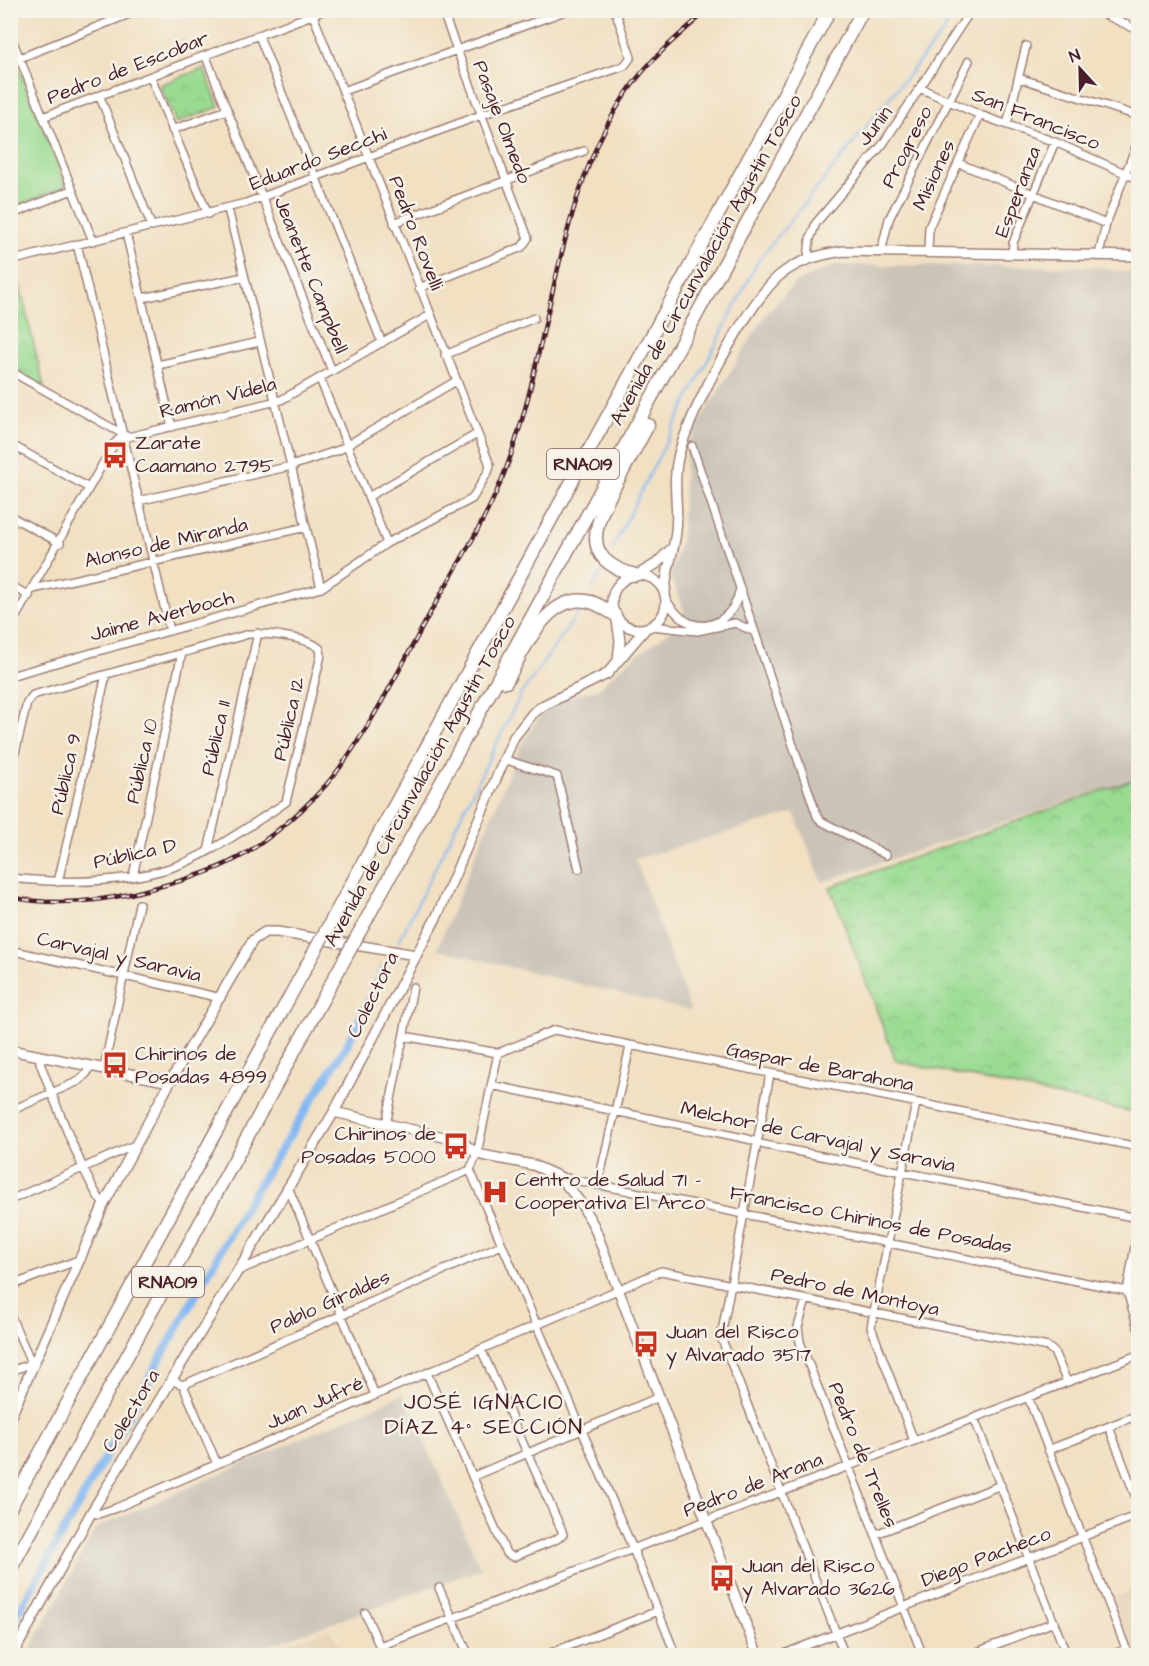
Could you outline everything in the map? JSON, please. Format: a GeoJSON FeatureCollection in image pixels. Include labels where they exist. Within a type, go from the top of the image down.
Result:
{"type":"FeatureCollection","features":[{"type":"Feature","properties":{"kind":"highway"},"geometry":{"type":"LineString","coordinates":[[697,255],[716,203],[821,10]]}},
{"type":"Feature","properties":{"kind":"highway","name":"Avenida de Circunvalación Agustín Tosco"},"geometry":{"type":"LineString","coordinates":[[10,1508],[830,10]]}},
{"type":"Feature","properties":{"kind":"highway","name":"Avenida de Circunvalación Agustín Tosco"},"geometry":{"type":"LineString","coordinates":[[10,1570],[863,10]]}},
{"type":"Feature","properties":{"kind":"highway"},"geometry":{"type":"LineString","coordinates":[[752,214],[793,157],[873,10]]}},
{"type":"Feature","properties":{"kind":"highway"},"geometry":{"type":"LineString","coordinates":[[637,574],[618,569],[602,557],[595,542],[596,524],[714,302],[735,246]]}},
{"type":"Feature","properties":{"kind":"highway"},"geometry":{"type":"LineString","coordinates":[[461,747],[492,707],[536,631],[556,609],[573,602],[587,601],[616,617]]}},
{"type":"Feature","properties":{"kind":"main road"},"geometry":{"type":"LineString","coordinates":[[416,955],[438,914],[514,737],[533,713],[554,699],[600,680],[663,615],[666,597],[665,573],[676,531],[676,467],[689,424],[730,345],[758,300],[780,275],[808,258],[844,251],[1138,256]]}},
{"type":"Feature","properties":{"kind":"main road"},"geometry":{"type":"LineString","coordinates":[[617,662],[620,641],[611,602],[614,589],[623,579],[656,564],[672,548]]}},
{"type":"Feature","properties":{"kind":"main road"},"geometry":{"type":"LineString","coordinates":[[637,574],[654,579],[666,597]]}},
{"type":"Feature","properties":{"kind":"main road"},"geometry":{"type":"LineString","coordinates":[[616,617],[628,627],[649,627]]}},
{"type":"Feature","properties":{"kind":"main road","name":"Colectora"},"geometry":{"type":"LineString","coordinates":[[10,1418],[104,1204],[170,1082],[221,998],[248,947],[266,932],[277,932],[416,955],[334,1112],[234,1273],[91,1513],[12,1656]]}},
{"type":"Feature","properties":{"kind":"main road"},"geometry":{"type":"LineString","coordinates":[[10,1050],[170,1082]]}},
{"type":"Feature","properties":{"kind":"main road"},"geometry":{"type":"LineString","coordinates":[[334,1112],[460,1142],[477,1154],[533,1165],[560,1177],[591,1220],[758,1656]]}},
{"type":"Feature","properties":{"kind":"street"},"geometry":{"type":"LineString","coordinates":[[10,62],[139,10]]}},
{"type":"Feature","properties":{"kind":"street","name":"Pedro de Escobar"},"geometry":{"type":"LineString","coordinates":[[43,117],[151,78],[312,13],[325,10]]}},
{"type":"Feature","properties":{"kind":"street","name":"Pasaje Olmedo"},"geometry":{"type":"LineString","coordinates":[[419,288],[525,245],[527,234],[442,10]]}},
{"type":"Feature","properties":{"kind":"street"},"geometry":{"type":"LineString","coordinates":[[343,91],[568,10]]}},
{"type":"Feature","properties":{"kind":"street","name":"Eduardo Secchi"},"geometry":{"type":"LineString","coordinates":[[10,261],[228,209],[629,63],[631,53],[615,10]]}},
{"type":"Feature","properties":{"kind":"street","name":"Junin"},"geometry":{"type":"LineString","coordinates":[[808,258],[810,239],[816,223],[883,144],[922,89],[971,10]]}},
{"type":"Feature","properties":{"kind":"street"},"geometry":{"type":"LineString","coordinates":[[1095,10],[1138,30]]}},
{"type":"Feature","properties":{"kind":"street","name":"Pedro Rovelli"},"geometry":{"type":"LineString","coordinates":[[312,13],[490,468]]}},
{"type":"Feature","properties":{"kind":"street"},"geometry":{"type":"LineString","coordinates":[[10,34],[93,241]]}},
{"type":"Feature","properties":{"kind":"street"},"geometry":{"type":"LineString","coordinates":[[259,36],[382,343]]}},
{"type":"Feature","properties":{"kind":"street"},"geometry":{"type":"LineString","coordinates":[[1007,124],[1026,46]]}},
{"type":"Feature","properties":{"kind":"street","name":"Jeanette Campbell"},"geometry":{"type":"LineString","coordinates":[[206,57],[332,371]]}},
{"type":"Feature","properties":{"kind":"street","name":"Progreso"},"geometry":{"type":"LineString","coordinates":[[881,252],[889,219],[969,61]]}},
{"type":"Feature","properties":{"kind":"street"},"geometry":{"type":"LineString","coordinates":[[151,78],[208,214]]}},
{"type":"Feature","properties":{"kind":"street"},"geometry":{"type":"LineString","coordinates":[[1019,78],[1138,116]]}},
{"type":"Feature","properties":{"kind":"street","name":"San Francisco"},"geometry":{"type":"LineString","coordinates":[[922,89],[948,102],[1054,142],[1138,179]]}},
{"type":"Feature","properties":{"kind":"street"},"geometry":{"type":"LineString","coordinates":[[100,97],[152,227]]}},
{"type":"Feature","properties":{"kind":"street"},"geometry":{"type":"LineString","coordinates":[[172,130],[227,110]]}},
{"type":"Feature","properties":{"kind":"street","name":"Misiones"},"geometry":{"type":"LineString","coordinates":[[928,252],[929,227],[980,115]]}},
{"type":"Feature","properties":{"kind":"street"},"geometry":{"type":"LineString","coordinates":[[1099,255],[1106,224],[1138,141]]}},
{"type":"Feature","properties":{"kind":"street","name":"Esperanza"},"geometry":{"type":"LineString","coordinates":[[1012,254],[1013,243],[1054,142]]}},
{"type":"Feature","properties":{"kind":"street"},"geometry":{"type":"LineString","coordinates":[[394,223],[584,151]]}},
{"type":"Feature","properties":{"kind":"street"},"geometry":{"type":"LineString","coordinates":[[958,163],[1106,224]]}},
{"type":"Feature","properties":{"kind":"street"},"geometry":{"type":"LineString","coordinates":[[10,215],[72,190]]}},
{"type":"Feature","properties":{"kind":"street"},"geometry":{"type":"LineString","coordinates":[[228,209],[321,588]]}},
{"type":"Feature","properties":{"kind":"street"},"geometry":{"type":"LineString","coordinates":[[126,233],[172,426]]}},
{"type":"Feature","properties":{"kind":"street"},"geometry":{"type":"LineString","coordinates":[[77,244],[170,631]]}},
{"type":"Feature","properties":{"kind":"street"},"geometry":{"type":"LineString","coordinates":[[142,298],[244,277]]}},
{"type":"Feature","properties":{"kind":"street","name":"Ramón Videla"},"geometry":{"type":"LineString","coordinates":[[122,436],[274,402],[320,379],[430,315]]}},
{"type":"Feature","properties":{"kind":"street"},"geometry":{"type":"LineString","coordinates":[[446,355],[534,318]]}},
{"type":"Feature","properties":{"kind":"street"},"geometry":{"type":"LineString","coordinates":[[158,365],[259,342]]}},
{"type":"Feature","properties":{"kind":"street"},"geometry":{"type":"LineString","coordinates":[[10,371],[122,436]]}},
{"type":"Feature","properties":{"kind":"street","name":"Jeanette Campbell"},"geometry":{"type":"LineString","coordinates":[[320,379],[387,543]]}},
{"type":"Feature","properties":{"kind":"street"},"geometry":{"type":"LineString","coordinates":[[138,501],[291,466],[347,445],[456,381]]}},
{"type":"Feature","properties":{"kind":"street"},"geometry":{"type":"LineString","coordinates":[[368,497],[477,434]]}},
{"type":"Feature","properties":{"kind":"street"},"geometry":{"type":"LineString","coordinates":[[10,627],[60,543],[114,444],[122,436]]}},
{"type":"Feature","properties":{"kind":"street"},"geometry":{"type":"LineString","coordinates":[[10,444],[89,488]]}},
{"type":"Feature","properties":{"kind":"street"},"geometry":{"type":"LineString","coordinates":[[692,446],[817,816],[821,821],[886,855]]}},
{"type":"Feature","properties":{"kind":"street","name":"Jaime Averboch"},"geometry":{"type":"LineString","coordinates":[[10,676],[321,588],[342,576],[387,543],[472,499],[490,468]]}},
{"type":"Feature","properties":{"kind":"street"},"geometry":{"type":"LineString","coordinates":[[10,516],[60,543]]}},
{"type":"Feature","properties":{"kind":"street","name":"Alonso de Miranda"},"geometry":{"type":"LineString","coordinates":[[31,592],[306,527]]}},
{"type":"Feature","properties":{"kind":"street"},"geometry":{"type":"LineString","coordinates":[[10,585],[31,592]]}},
{"type":"Feature","properties":{"kind":"street"},"geometry":{"type":"LineString","coordinates":[[666,597],[689,622],[708,624],[722,619],[731,611],[740,590]]}},
{"type":"Feature","properties":{"kind":"street"},"geometry":{"type":"LineString","coordinates":[[649,627],[697,631],[735,623],[755,632]]}},
{"type":"Feature","properties":{"kind":"street"},"geometry":{"type":"LineString","coordinates":[[10,774],[27,703],[33,695],[258,633]]}},
{"type":"Feature","properties":{"kind":"street","name":"Pública 12"},"geometry":{"type":"LineString","coordinates":[[258,633],[317,646],[321,655],[286,802]]}},
{"type":"Feature","properties":{"kind":"street","name":"Pública 11"},"geometry":{"type":"LineString","coordinates":[[208,851],[258,633]]}},
{"type":"Feature","properties":{"kind":"street","name":"Pública 10"},"geometry":{"type":"LineString","coordinates":[[133,876],[182,653]]}},
{"type":"Feature","properties":{"kind":"street","name":"Pública 9"},"geometry":{"type":"LineString","coordinates":[[58,882],[106,675]]}},
{"type":"Feature","properties":{"kind":"street"},"geometry":{"type":"LineString","coordinates":[[503,759],[557,776],[579,869]]}},
{"type":"Feature","properties":{"kind":"street","name":"Pública D"},"geometry":{"type":"LineString","coordinates":[[10,879],[58,882],[133,876],[168,868],[208,851],[286,802]]}},
{"type":"Feature","properties":{"kind":"street"},"geometry":{"type":"LineString","coordinates":[[104,1068],[139,903]]}},
{"type":"Feature","properties":{"kind":"street","name":"Carvajal y Saravia"},"geometry":{"type":"LineString","coordinates":[[10,950],[221,998]]}},
{"type":"Feature","properties":{"kind":"street"},"geometry":{"type":"LineString","coordinates":[[386,1125],[413,987]]}},
{"type":"Feature","properties":{"kind":"street","name":"Gaspar de Barahona"},"geometry":{"type":"LineString","coordinates":[[498,1053],[555,1030],[630,1047],[1138,1146]]}},
{"type":"Feature","properties":{"kind":"street"},"geometry":{"type":"LineString","coordinates":[[234,1273],[470,1170],[477,1154],[498,1053],[404,1036]]}},
{"type":"Feature","properties":{"kind":"street"},"geometry":{"type":"LineString","coordinates":[[598,1184],[630,1047]]}},
{"type":"Feature","properties":{"kind":"street"},"geometry":{"type":"LineString","coordinates":[[40,1056],[40,1064],[84,1167],[97,1196],[104,1204]]}},
{"type":"Feature","properties":{"kind":"street"},"geometry":{"type":"LineString","coordinates":[[10,1111],[83,1078],[88,1065]]}},
{"type":"Feature","properties":{"kind":"street"},"geometry":{"type":"LineString","coordinates":[[770,1074],[720,1330],[722,1342],[845,1656]]}},
{"type":"Feature","properties":{"kind":"street","name":"Melchor de Carvajal y Saravia"},"geometry":{"type":"LineString","coordinates":[[491,1085],[756,1142],[1138,1218]]}},
{"type":"Feature","properties":{"kind":"street"},"geometry":{"type":"LineString","coordinates":[[914,1441],[871,1333],[916,1103]]}},
{"type":"Feature","properties":{"kind":"street"},"geometry":{"type":"LineString","coordinates":[[10,1200],[137,1144]]}},
{"type":"Feature","properties":{"kind":"street"},"geometry":{"type":"LineString","coordinates":[[470,1170],[633,1549],[676,1656]]}},
{"type":"Feature","properties":{"kind":"street","name":"Francisco Chirinos de Posadas"},"geometry":{"type":"LineString","coordinates":[[560,1177],[1127,1291],[1138,1289]]}},
{"type":"Feature","properties":{"kind":"street"},"geometry":{"type":"LineString","coordinates":[[288,1187],[375,1395]]}},
{"type":"Feature","properties":{"kind":"street"},"geometry":{"type":"LineString","coordinates":[[1138,1230],[1127,1291],[1138,1328]]}},
{"type":"Feature","properties":{"kind":"street","name":"Pablo Giraldes"},"geometry":{"type":"LineString","coordinates":[[183,1385],[501,1245]]}},
{"type":"Feature","properties":{"kind":"street"},"geometry":{"type":"LineString","coordinates":[[10,1286],[81,1259]]}},
{"type":"Feature","properties":{"kind":"street","name":"Pedro de Montoya"},"geometry":{"type":"LineString","coordinates":[[618,1290],[661,1271],[1048,1347],[1054,1352],[1067,1383]]}},
{"type":"Feature","properties":{"kind":"street","name":"Juan Jufré"},"geometry":{"type":"LineString","coordinates":[[91,1513],[98,1514],[116,1508],[618,1290]]}},
{"type":"Feature","properties":{"kind":"street","name":"Pedro de Trelles"},"geometry":{"type":"LineString","coordinates":[[806,1300],[798,1327],[800,1342],[923,1656]]}},
{"type":"Feature","properties":{"kind":"street"},"geometry":{"type":"LineString","coordinates":[[10,1315],[34,1363],[10,1371]]}},
{"type":"Feature","properties":{"kind":"street"},"geometry":{"type":"LineString","coordinates":[[428,1373],[509,1556],[557,1539],[563,1534],[562,1531],[481,1350]]}},
{"type":"Feature","properties":{"kind":"street","name":"Pedro de Arana"},"geometry":{"type":"LineString","coordinates":[[380,1646],[1138,1355]]}},
{"type":"Feature","properties":{"kind":"street"},"geometry":{"type":"LineString","coordinates":[[171,1380],[183,1385],[218,1464]]}},
{"type":"Feature","properties":{"kind":"street"},"geometry":{"type":"LineString","coordinates":[[474,1476],[659,1397]]}},
{"type":"Feature","properties":{"kind":"street"},"geometry":{"type":"LineString","coordinates":[[1028,1397],[1127,1652],[1110,1656]]}},
{"type":"Feature","properties":{"kind":"street"},"geometry":{"type":"LineString","coordinates":[[1048,1450],[1138,1415]]}},
{"type":"Feature","properties":{"kind":"street"},"geometry":{"type":"LineString","coordinates":[[974,1418],[1067,1656]]}},
{"type":"Feature","properties":{"kind":"street"},"geometry":{"type":"LineString","coordinates":[[1108,1427],[1138,1503]]}},
{"type":"Feature","properties":{"kind":"street"},"geometry":{"type":"LineString","coordinates":[[876,1534],[1000,1485]]}},
{"type":"Feature","properties":{"kind":"street","name":"Diego Pacheco"},"geometry":{"type":"LineString","coordinates":[[779,1656],[1138,1515]]}},
{"type":"Feature","properties":{"kind":"street"},"geometry":{"type":"LineString","coordinates":[[439,1588],[469,1656]]}},
{"type":"Feature","properties":{"kind":"street"},"geometry":{"type":"LineString","coordinates":[[543,1656],[658,1611]]}},
{"type":"Feature","properties":{"kind":"street"},"geometry":{"type":"LineString","coordinates":[[365,1613],[384,1656]]}},
{"type":"Feature","properties":{"kind":"street"},"geometry":{"type":"LineString","coordinates":[[967,1656],[1054,1622]]}},
{"type":"Feature","properties":{"kind":"street"},"geometry":{"type":"LineString","coordinates":[[994,1645],[998,1656]]}},
{"type":"Feature","properties":{"kind":"shaded area"},"geometry":{"type":"Polygon","coordinates":[[[836,265],[1097,267],[1118,272],[1138,272],[1138,778],[822,882],[794,813],[635,859],[691,1011],[437,949],[520,747],[543,711],[561,699],[598,689],[627,662],[675,628],[684,611],[670,576],[681,540],[686,450],[697,426],[766,314],[796,282],[836,265]]]}},
{"type":"Feature","properties":{"kind":"shaded area"},"geometry":{"type":"Polygon","coordinates":[[[403,1394],[481,1569],[249,1653],[249,1655],[27,1656],[96,1528],[403,1394]]]}},
{"type":"Feature","properties":{"kind":"shaded area"},"geometry":{"type":"Polygon","coordinates":[[[1138,1588],[1138,1655],[1133,1655],[1111,1598],[1138,1588]]]}},
{"type":"Feature","properties":{"kind":"shaded area"},"geometry":{"type":"Polygon","coordinates":[[[330,1628],[343,1655],[252,1655],[330,1628]]]}},
{"type":"Feature","properties":{"kind":"green space"},"geometry":{"type":"Polygon","coordinates":[[[204,68],[219,107],[176,123],[160,85],[204,68]]]}},
{"type":"Feature","properties":{"kind":"green space"},"geometry":{"type":"Polygon","coordinates":[[[19,69],[66,186],[11,208],[11,72],[19,69]]]}},
{"type":"Feature","properties":{"kind":"green space"},"geometry":{"type":"Polygon","coordinates":[[[14,261],[44,387],[11,368],[10,262],[14,261]]]}},
{"type":"Feature","properties":{"kind":"green space"},"geometry":{"type":"Polygon","coordinates":[[[1138,778],[1138,1113],[896,1061],[830,887],[1138,778]]]}},
{"type":"Feature","properties":{"kind":"waterway"},"geometry":{"type":"LineString","coordinates":[[612,549],[758,261],[943,32],[955,10]]}},
{"type":"Feature","properties":{"kind":"waterway"},"geometry":{"type":"LineString","coordinates":[[592,588],[602,571]]}},
{"type":"Feature","properties":{"kind":"waterway"},"geometry":{"type":"LineString","coordinates":[[399,941],[521,694],[579,612]]}},
{"type":"Feature","properties":{"kind":"waterway"},"geometry":{"type":"LineString","coordinates":[[10,1627],[249,1200],[347,1045],[384,970]]}},
{"type":"Feature","properties":{"kind":"railway"},"geometry":{"type":"LineString","coordinates":[[10,897],[45,902],[81,901],[133,893],[188,879],[213,870],[248,852],[302,810],[326,785],[357,742],[389,688],[477,531],[502,479],[532,382],[569,227],[584,177],[604,130],[630,88],[647,67],[708,10]]}},
{"type":"Feature","properties":{"kind":"place","name":"Zarate Caamano 2795"},"geometry":{"type":"Point","coordinates":[115,455]}},
{"type":"Feature","properties":{"kind":"place","name":"Chirinos de Posadas 4899"},"geometry":{"type":"Point","coordinates":[115,1065]}},
{"type":"Feature","properties":{"kind":"place","name":"Chirinos de Posadas 5000"},"geometry":{"type":"Point","coordinates":[456,1146]}},
{"type":"Feature","properties":{"kind":"place","name":"Centro de Salud 71 - Cooperativa El Arco"},"geometry":{"type":"Point","coordinates":[495,1192]}},
{"type":"Feature","properties":{"kind":"place","name":"Juan del Risco y Alvarado 3517"},"geometry":{"type":"Point","coordinates":[646,1344]}},
{"type":"Feature","properties":{"kind":"place","name":"Juan del Risco y Alvarado 3626"},"geometry":{"type":"Point","coordinates":[722,1578]}},
{"type":"Feature","properties":{"kind":"district","name":"JOSÉ IGNACIO DÍAZ 4° SECCIÓN"},"geometry":{"type":"Point","coordinates":[484,1414]}}]}
